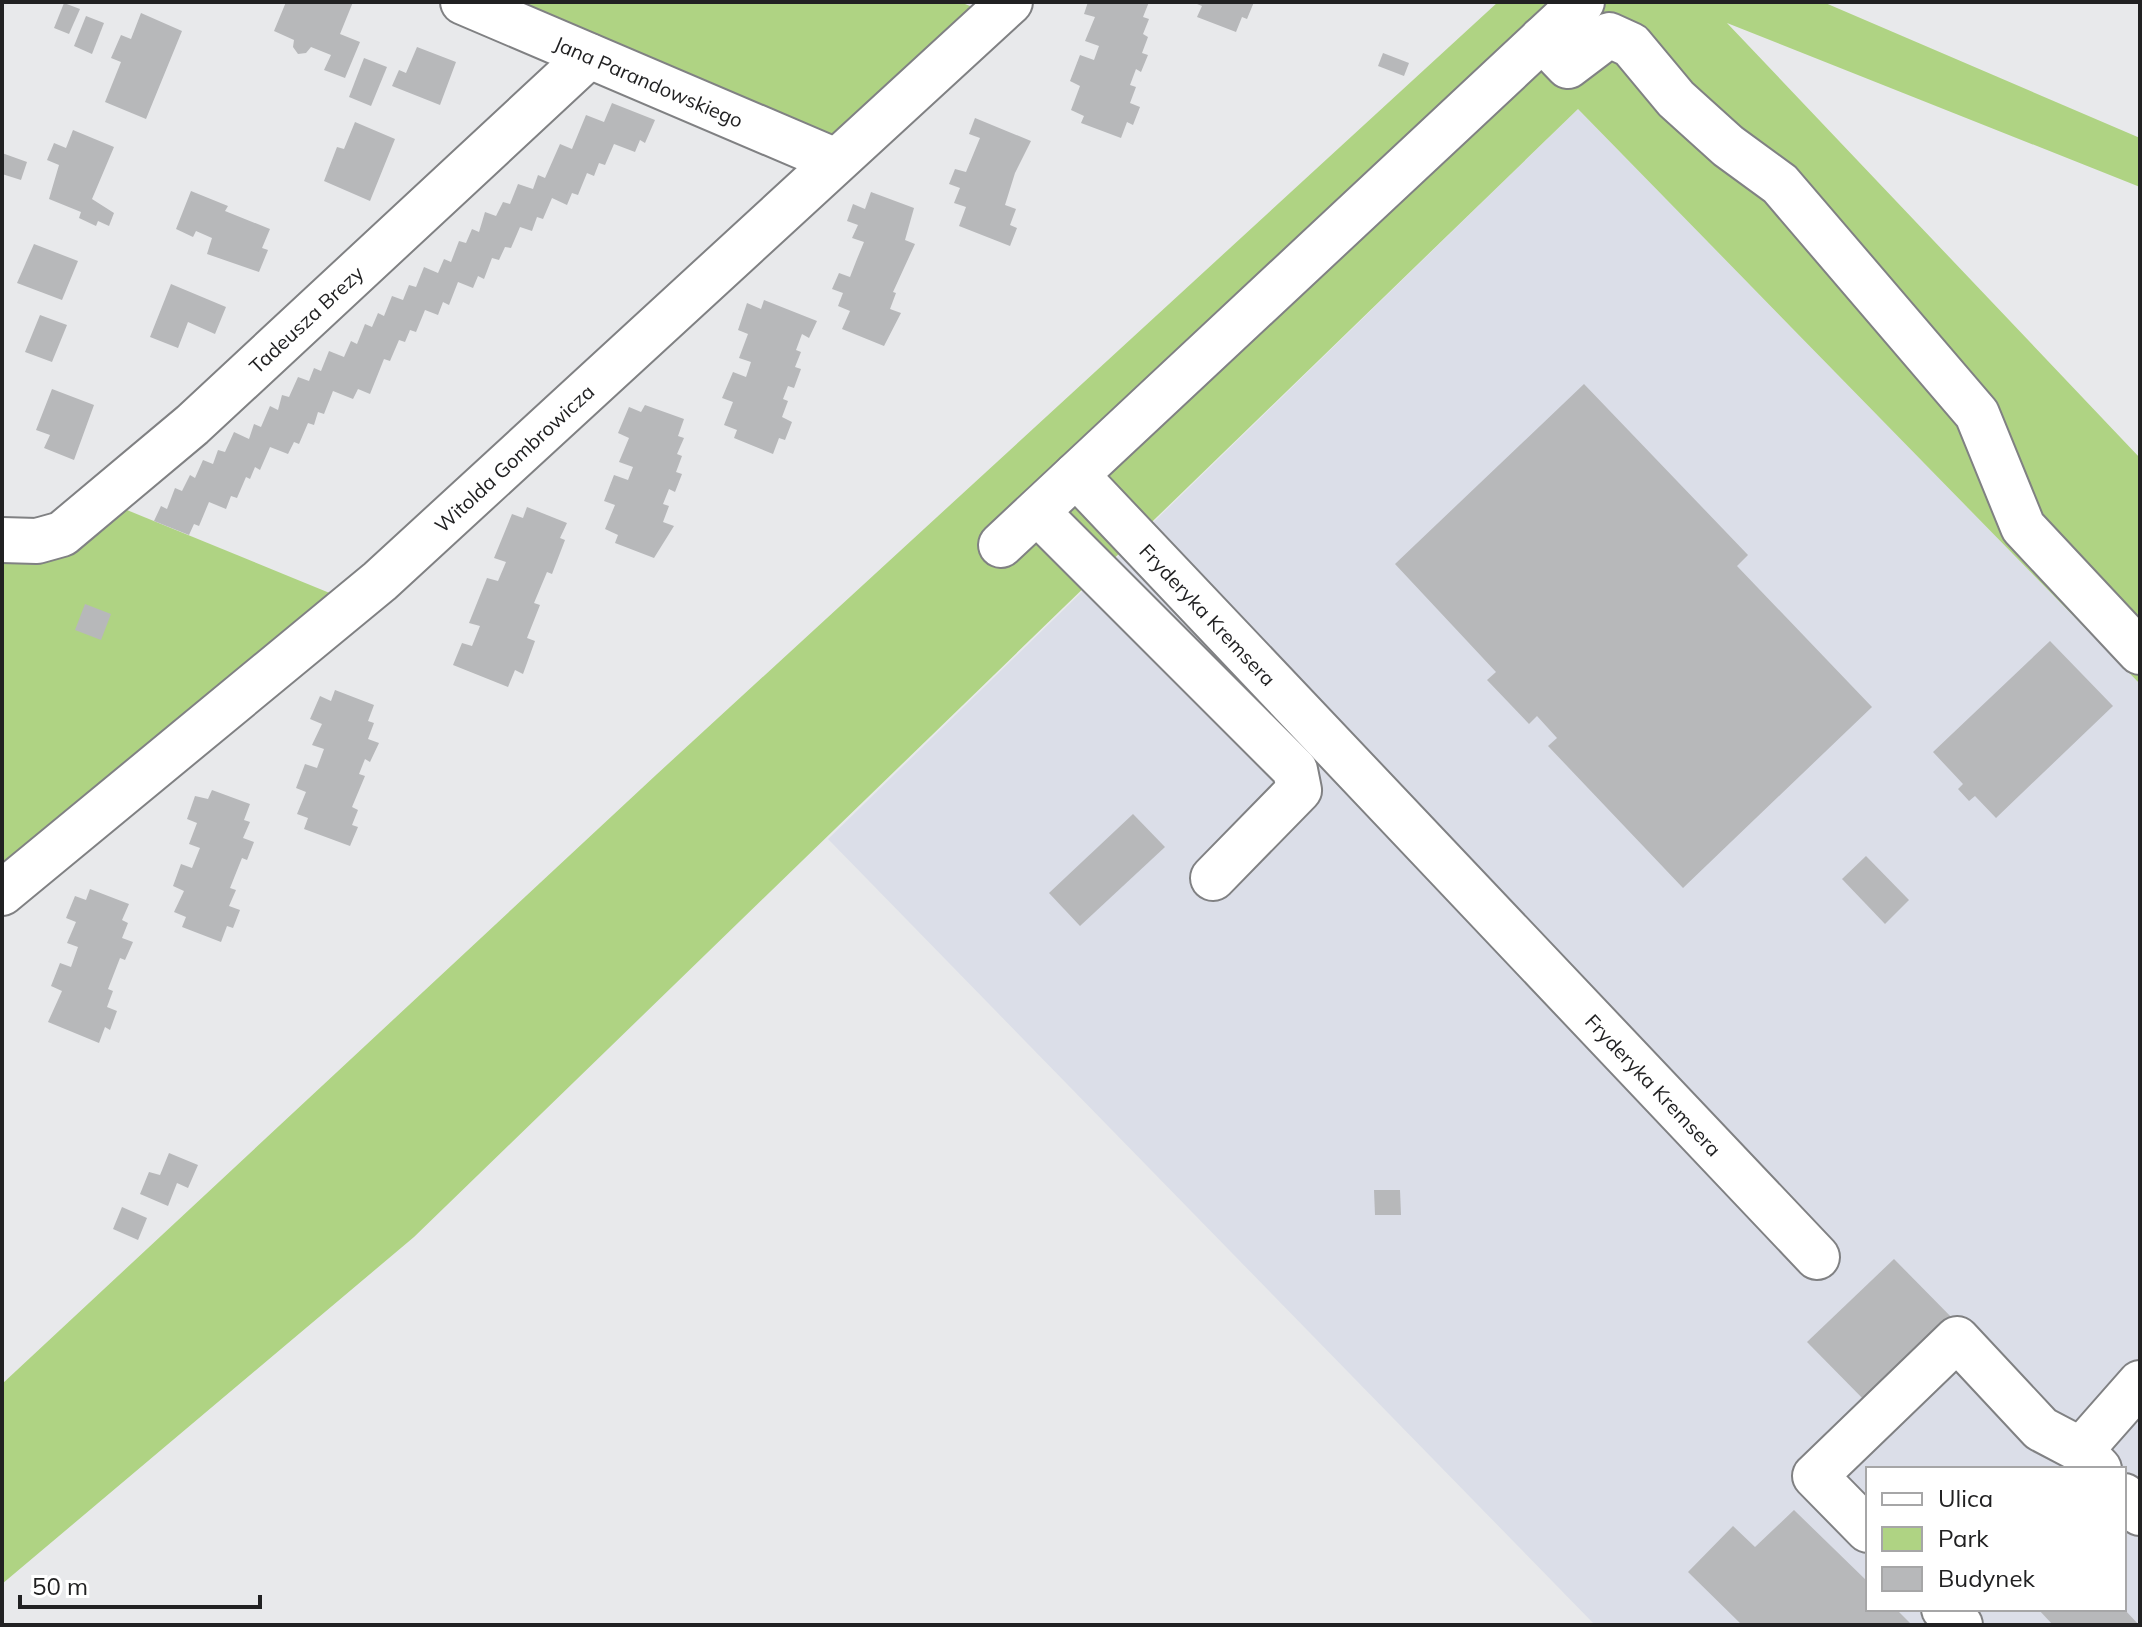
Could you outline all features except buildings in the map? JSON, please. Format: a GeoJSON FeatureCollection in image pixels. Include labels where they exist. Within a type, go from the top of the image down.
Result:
{"type":"FeatureCollection","features":[{"type":"Feature","properties":{"kind":"street","name":"Jana Parandowskiego"},"geometry":{"type":"LineString","coordinates":[[463,2],[836,161]]}},
{"type":"Feature","properties":{"kind":"street","name":"Witolda Gombrowicza"},"geometry":{"type":"LineString","coordinates":[[2,893],[380,581],[1010,2]]}},
{"type":"Feature","properties":{"kind":"street"},"geometry":{"type":"LineString","coordinates":[[1001,545],[1582,2]]}},
{"type":"Feature","properties":{"kind":"street"},"geometry":{"type":"LineString","coordinates":[[1542,39],[1568,66],[1609,35],[1631,45],[1676,99],[1728,146],[1780,184],[1977,414],[2023,527],[2140,652]]}},
{"type":"Feature","properties":{"kind":"street","name":"Tadeusza Brezy"},"geometry":{"type":"LineString","coordinates":[[2,540],[37,541],[62,534],[72,526],[192,425],[589,56]]}},
{"type":"Feature","properties":{"kind":"street","name":"Fryderyka Kremsera"},"geometry":{"type":"LineString","coordinates":[[1076,475],[1817,1257]]}},
{"type":"Feature","properties":{"kind":"street"},"geometry":{"type":"LineString","coordinates":[[1037,512],[1295,770],[1299,790],[1213,878]]}},
{"type":"Feature","properties":{"kind":"street"},"geometry":{"type":"LineString","coordinates":[[1866,1528],[1815,1476],[1957,1339],[2041,1429],[2090,1460],[2140,1383]]}},
{"type":"Feature","properties":{"kind":"street"},"geometry":{"type":"LineString","coordinates":[[2126,1498],[2140,1513]]}},
{"type":"Feature","properties":{"kind":"shaded area"},"geometry":{"type":"Polygon","coordinates":[[[1578,109],[2140,684],[2140,1625],[1595,1625],[828,839],[1578,109]]]}},
{"type":"Feature","properties":{"kind":"green space"},"geometry":{"type":"Polygon","coordinates":[[[463,2],[960,2],[995,16],[836,161],[463,2]]]}},
{"type":"Feature","properties":{"kind":"green space"},"geometry":{"type":"Polygon","coordinates":[[[1498,2],[1823,2],[2140,138],[2140,187],[1727,23],[2140,458],[2140,684],[1578,109],[414,1237],[2,1584],[2,1384],[656,775],[1498,2]]]}},
{"type":"Feature","properties":{"kind":"green space"},"geometry":{"type":"Polygon","coordinates":[[[122,508],[354,603],[2,893],[2,540],[122,508]]]}}]}
